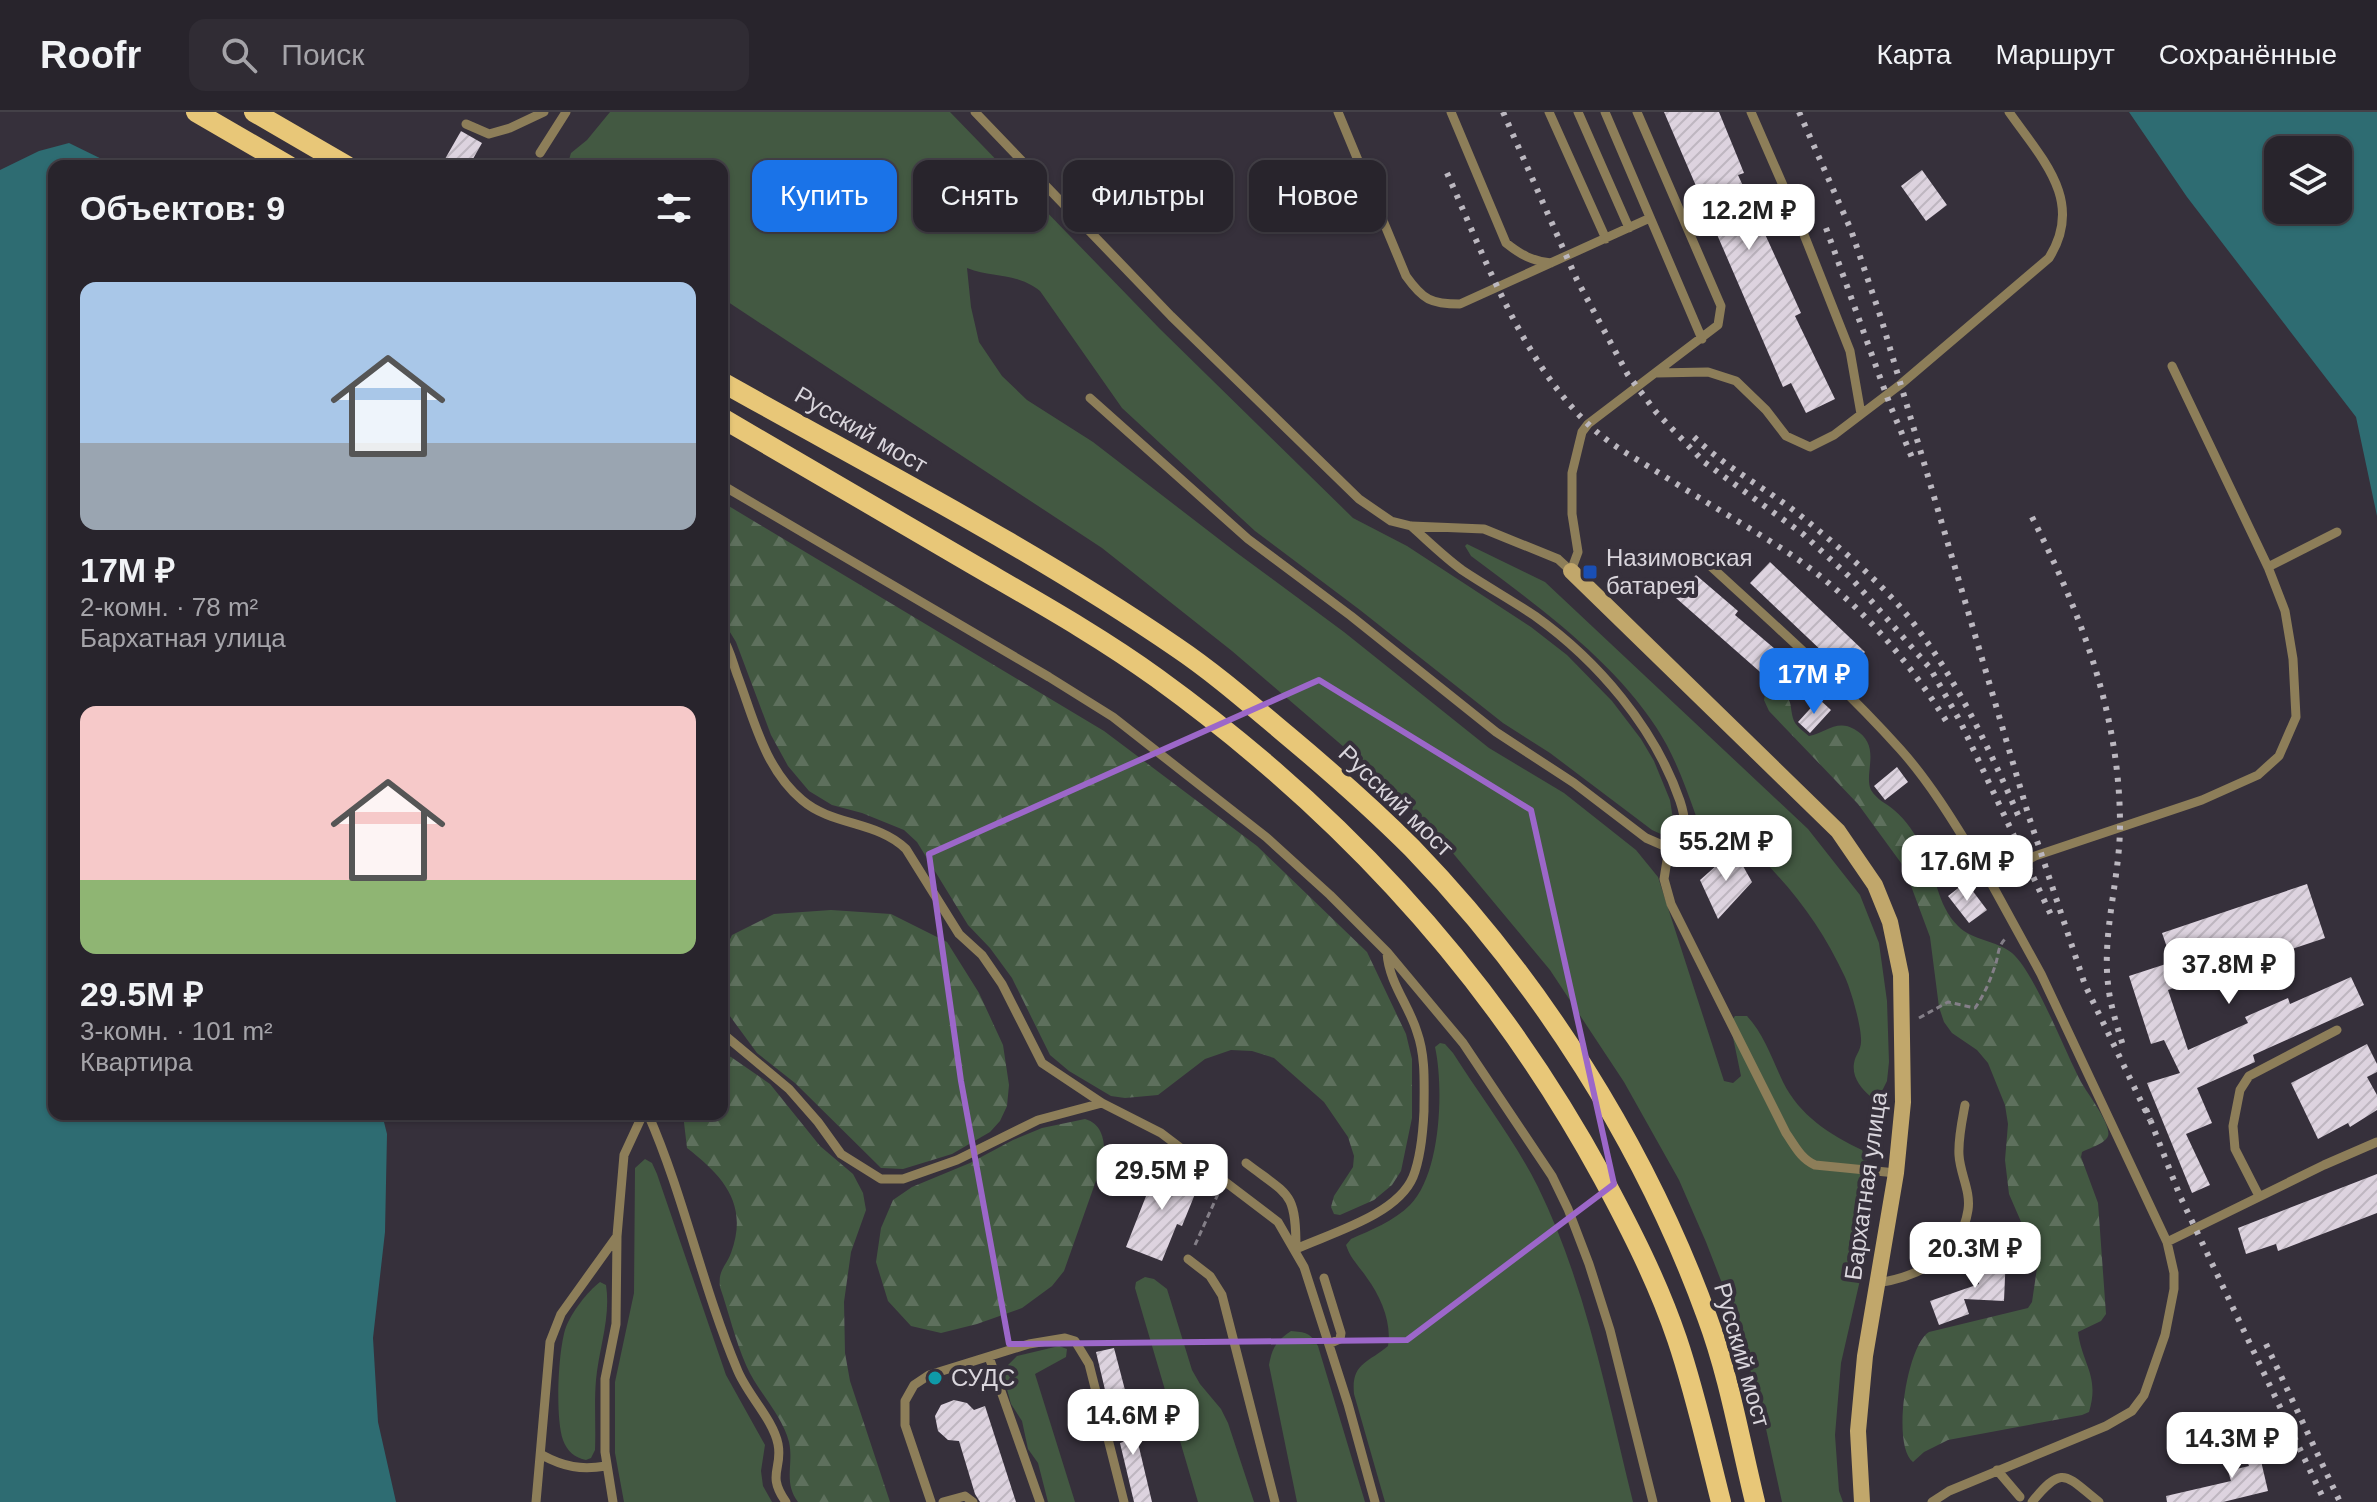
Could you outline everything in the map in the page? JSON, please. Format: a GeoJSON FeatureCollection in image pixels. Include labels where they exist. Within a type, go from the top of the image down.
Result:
{"type":"FeatureCollection","features":[{"type":"Feature","properties":{"kind":"main road"},"geometry":{"type":"LineString","coordinates":[[196,112],[279,160]]}},
{"type":"Feature","properties":{"kind":"main road"},"geometry":{"type":"LineString","coordinates":[[254,112],[337,160]]}},
{"type":"Feature","properties":{"kind":"main road","name":"Русский мост"},"geometry":{"type":"LineString","coordinates":[[728,385],[1094,592],[1178,648],[1219,677],[1354,792],[1414,851],[1529,988],[1602,1096],[1655,1193],[1709,1321],[1755,1502]]}},
{"type":"Feature","properties":{"kind":"main road"},"geometry":{"type":"LineString","coordinates":[[728,421],[1077,625],[1157,678],[1294,787],[1387,878],[1440,936],[1499,1013],[1569,1116],[1621,1212],[1649,1270],[1676,1338],[1703,1427],[1721,1502]]}},
{"type":"Feature","properties":{"kind":"street","name":"Бархатная улица"},"geometry":{"type":"LineString","coordinates":[[1571,571],[1823,815],[1851,848],[1875,885],[1890,922],[1901,975],[1903,1102],[1896,1173],[1865,1356],[1858,1431],[1862,1502]]}},
{"type":"Feature","properties":{"kind":"lane"},"geometry":{"type":"LineString","coordinates":[[466,124],[489,134],[544,112]]}},
{"type":"Feature","properties":{"kind":"lane"},"geometry":{"type":"LineString","coordinates":[[540,153],[566,112]]}},
{"type":"Feature","properties":{"kind":"lane"},"geometry":{"type":"LineString","coordinates":[[975,112],[1171,316],[1359,499],[1391,521],[1411,526],[1484,529],[1550,555],[1571,571],[1578,552],[1572,514],[1572,473],[1582,432],[1718,325],[1721,306],[1637,112]]}},
{"type":"Feature","properties":{"kind":"lane"},"geometry":{"type":"LineString","coordinates":[[1338,112],[1406,276],[1419,295],[1438,304],[1460,304],[1650,218]]}},
{"type":"Feature","properties":{"kind":"lane"},"geometry":{"type":"LineString","coordinates":[[1451,112],[1506,243],[1535,261],[1552,264]]}},
{"type":"Feature","properties":{"kind":"lane"},"geometry":{"type":"LineString","coordinates":[[1549,112],[1606,239]]}},
{"type":"Feature","properties":{"kind":"lane"},"geometry":{"type":"LineString","coordinates":[[1578,112],[1629,228]]}},
{"type":"Feature","properties":{"kind":"lane"},"geometry":{"type":"LineString","coordinates":[[1605,112],[1702,339]]}},
{"type":"Feature","properties":{"kind":"lane"},"geometry":{"type":"LineString","coordinates":[[1751,112],[1850,351],[1861,414]]}},
{"type":"Feature","properties":{"kind":"lane"},"geometry":{"type":"LineString","coordinates":[[1656,373],[1708,372],[1736,381],[1766,410],[1786,436],[1810,447],[1834,435],[1901,384],[2049,258],[2061,240],[2065,210],[2055,178],[2009,112]]}},
{"type":"Feature","properties":{"kind":"lane"},"geometry":{"type":"LineString","coordinates":[[1990,881],[2035,856],[2202,800],[2258,775],[2279,756],[2296,717],[2293,659],[2285,611],[2268,567],[2172,366]]}},
{"type":"Feature","properties":{"kind":"lane"},"geometry":{"type":"LineString","coordinates":[[1090,398],[1248,539],[1351,616],[1496,732],[1574,783],[1646,838],[1669,848],[1678,844],[1684,835],[1683,811],[1662,757],[1636,714],[1573,647],[1536,617],[1460,568],[1411,526]]}},
{"type":"Feature","properties":{"kind":"lane"},"geometry":{"type":"LineString","coordinates":[[728,489],[1113,717],[1266,837],[1387,952],[1463,1043],[1552,1176],[1568,1209],[1610,1330],[1653,1502]]}},
{"type":"Feature","properties":{"kind":"lane"},"geometry":{"type":"LineString","coordinates":[[2268,567],[2337,532]]}},
{"type":"Feature","properties":{"kind":"lane"},"geometry":{"type":"LineString","coordinates":[[1705,561],[1834,681],[1900,749],[1936,795],[2017,931],[2092,1080],[2167,1242],[2174,1273],[2165,1335],[2144,1395],[2132,1411],[2106,1426],[1939,1495],[1932,1502]]}},
{"type":"Feature","properties":{"kind":"lane"},"geometry":{"type":"LineString","coordinates":[[728,653],[761,742],[778,773],[803,802],[826,814],[895,837],[906,849],[959,934],[982,955],[1002,984],[1042,1063],[1102,1103],[1161,1133],[1278,1222],[1296,1249],[1329,1344],[1375,1502]]}},
{"type":"Feature","properties":{"kind":"lane"},"geometry":{"type":"LineString","coordinates":[[1669,848],[1664,879],[1671,904],[1798,1152],[1805,1161],[1815,1165],[1896,1173]]}},
{"type":"Feature","properties":{"kind":"lane"},"geometry":{"type":"LineString","coordinates":[[1296,1249],[1377,1213],[1400,1196],[1413,1177],[1424,1120],[1424,1059],[1417,1031],[1388,966],[1387,952]]}},
{"type":"Feature","properties":{"kind":"lane"},"geometry":{"type":"LineString","coordinates":[[2259,1196],[2235,1149],[2233,1126],[2240,1090],[2249,1076],[2337,1030]]}},
{"type":"Feature","properties":{"kind":"lane"},"geometry":{"type":"LineString","coordinates":[[728,1038],[789,1089],[841,1154],[881,1179],[903,1179],[916,1175],[957,1160],[1038,1120],[1102,1103]]}},
{"type":"Feature","properties":{"kind":"lane"},"geometry":{"type":"LineString","coordinates":[[1877,1283],[1903,1279],[1936,1263],[1952,1246],[1963,1227],[1968,1210],[1968,1188],[1958,1154],[1965,1105]]}},
{"type":"Feature","properties":{"kind":"lane"},"geometry":{"type":"LineString","coordinates":[[613,1502],[606,1466],[605,1379],[616,1324],[617,1236],[624,1155],[642,1120]]}},
{"type":"Feature","properties":{"kind":"lane"},"geometry":{"type":"LineString","coordinates":[[648,1120],[669,1163],[680,1206],[737,1371],[778,1444],[776,1484],[786,1502]]}},
{"type":"Feature","properties":{"kind":"lane"},"geometry":{"type":"LineString","coordinates":[[2167,1242],[2377,1142]]}},
{"type":"Feature","properties":{"kind":"lane"},"geometry":{"type":"LineString","coordinates":[[1246,1163],[1290,1198],[1296,1220],[1296,1249]]}},
{"type":"Feature","properties":{"kind":"lane"},"geometry":{"type":"LineString","coordinates":[[536,1502],[550,1342],[554,1327],[617,1236]]}},
{"type":"Feature","properties":{"kind":"lane"},"geometry":{"type":"LineString","coordinates":[[1188,1259],[1210,1276],[1222,1295],[1275,1502]]}},
{"type":"Feature","properties":{"kind":"lane"},"geometry":{"type":"LineString","coordinates":[[1324,1278],[1341,1333],[1340,1339],[1329,1344]]}},
{"type":"Feature","properties":{"kind":"lane"},"geometry":{"type":"LineString","coordinates":[[931,1502],[905,1425],[905,1401],[914,1385],[929,1375],[1029,1344],[1065,1338],[1075,1341],[1089,1364],[1124,1502]]}},
{"type":"Feature","properties":{"kind":"lane"},"geometry":{"type":"LineString","coordinates":[[989,1357],[1040,1502]]}},
{"type":"Feature","properties":{"kind":"lane"},"geometry":{"type":"LineString","coordinates":[[542,1455],[562,1466],[584,1469],[606,1466]]}},
{"type":"Feature","properties":{"kind":"lane"},"geometry":{"type":"LineString","coordinates":[[1997,1470],[2020,1500]]}},
{"type":"Feature","properties":{"kind":"lane"},"geometry":{"type":"LineString","coordinates":[[2032,1502],[2050,1481],[2059,1477],[2068,1478],[2099,1502]]}},
{"type":"Feature","properties":{"kind":"lane"},"geometry":{"type":"LineString","coordinates":[[943,1502],[965,1496],[973,1502]]}},
{"type":"Feature","properties":{"kind":"path"},"geometry":{"type":"LineString","coordinates":[[1903,1027],[1948,1002],[1975,1008],[1983,996],[2003,940],[2017,931]]}},
{"type":"Feature","properties":{"kind":"path"},"geometry":{"type":"LineString","coordinates":[[1188,1259],[1225,1180]]}},
{"type":"Feature","properties":{"kind":"highlighted area"},"geometry":{"type":"Polygon","coordinates":[[[1319,680],[1531,810],[1614,1184],[1407,1340],[1009,1344],[961,1081],[929,854],[1319,680]]]}},
{"type":"Feature","properties":{"kind":"green space"},"geometry":{"type":"Polygon","coordinates":[[[610,112],[950,112],[996,160],[913,160],[913,232],[1047,232],[1047,212],[1160,329],[1353,518],[1407,546],[1531,627],[1567,655],[1612,701],[1654,761],[1670,800],[1674,825],[1671,832],[1663,835],[1652,830],[1550,753],[1503,723],[1255,531],[1122,408],[1040,291],[1012,278],[967,268],[979,342],[1002,376],[1027,400],[1093,442],[1344,632],[1489,748],[1564,793],[1636,850],[1658,877],[1724,1081],[1733,1083],[1741,1076],[1730,1023],[1735,1016],[1747,1016],[1763,1039],[1783,1082],[1798,1105],[1827,1130],[1862,1150],[1870,1169],[1870,1184],[1860,1280],[1841,1363],[1835,1435],[1839,1491],[1843,1502],[1782,1502],[1761,1406],[1732,1309],[1679,1180],[1624,1082],[1550,970],[1432,828],[1373,772],[1232,651],[1102,548],[728,302],[728,160],[569,160],[571,153],[587,140],[610,112]]]}},
{"type":"Feature","properties":{"kind":"green space"},"geometry":{"type":"Polygon","coordinates":[[[728,506],[1104,731],[1257,846],[1367,952],[1406,1034],[1412,1059],[1412,1118],[1401,1171],[1392,1185],[1374,1200],[1340,1215],[1334,1214],[1331,1207],[1334,1196],[1353,1167],[1354,1156],[1348,1137],[1324,1102],[1274,1058],[1252,1051],[1231,1050],[1205,1059],[1158,1095],[1125,1098],[1111,1096],[1069,1071],[1050,1055],[1012,978],[968,925],[917,842],[904,830],[832,805],[809,791],[788,766],[771,735],[736,642],[728,629],[728,506]]]}},
{"type":"Feature","properties":{"kind":"green space"},"geometry":{"type":"Polygon","coordinates":[[[1467,544],[1545,582],[1808,829],[1860,895],[1879,943],[1887,1001],[1889,1062],[1887,1081],[1881,1093],[1870,1096],[1857,1080],[1854,1065],[1861,1036],[1850,991],[1824,937],[1799,901],[1770,867],[1737,836],[1732,832],[1708,828],[1696,816],[1679,770],[1662,737],[1618,678],[1571,634],[1471,556],[1465,546],[1467,544]]]}},
{"type":"Feature","properties":{"kind":"green space"},"geometry":{"type":"Polygon","coordinates":[[[1771,693],[1788,698],[1794,721],[1809,736],[1842,725],[1863,736],[1870,751],[1871,790],[1914,833],[1928,859],[1945,908],[1958,926],[1977,938],[2006,949],[2021,963],[2040,995],[2081,1082],[2106,1124],[2106,1139],[2082,1152],[2081,1157],[2098,1203],[2106,1314],[2101,1321],[2078,1332],[2091,1379],[2089,1412],[1948,1440],[1924,1452],[1913,1462],[1906,1452],[1903,1436],[1904,1396],[1908,1374],[1921,1341],[1929,1332],[2028,1308],[2032,1302],[2037,1268],[2035,1254],[2009,1194],[2005,1160],[2008,1124],[2005,1105],[1988,1063],[1977,1050],[1952,1033],[1944,1022],[1939,1007],[1930,937],[1904,867],[1858,804],[1769,711],[1764,700],[1765,695],[1771,693]]]}},
{"type":"Feature","properties":{"kind":"green space"},"geometry":{"type":"Polygon","coordinates":[[[831,910],[891,914],[947,942],[979,993],[1003,1045],[1009,1085],[1007,1106],[990,1132],[952,1154],[903,1169],[881,1168],[795,1083],[757,1053],[728,1013],[728,943],[732,935],[774,914],[831,910]]]}},
{"type":"Feature","properties":{"kind":"green space"},"geometry":{"type":"Polygon","coordinates":[[[1440,1043],[1453,1053],[1508,1136],[1529,1170],[1555,1224],[1594,1342],[1633,1502],[1385,1502],[1354,1394],[1354,1384],[1362,1365],[1388,1346],[1388,1328],[1377,1293],[1346,1245],[1351,1239],[1397,1216],[1420,1191],[1428,1173],[1438,1130],[1439,1085],[1435,1047],[1440,1043]]]}},
{"type":"Feature","properties":{"kind":"green space"},"geometry":{"type":"Polygon","coordinates":[[[728,1056],[770,1084],[820,1146],[853,1174],[863,1193],[866,1210],[851,1252],[844,1302],[845,1353],[850,1381],[890,1502],[798,1502],[791,1487],[786,1432],[746,1365],[720,1287],[721,1273],[736,1236],[734,1206],[712,1169],[687,1148],[684,1120],[728,1120],[728,1056]]]}},
{"type":"Feature","properties":{"kind":"green space"},"geometry":{"type":"Polygon","coordinates":[[[1085,1119],[1099,1129],[1104,1158],[1064,1271],[1052,1286],[1022,1308],[977,1324],[941,1333],[911,1326],[888,1301],[876,1262],[881,1228],[893,1200],[912,1187],[970,1163],[1013,1140],[1042,1128],[1085,1119]]]}},
{"type":"Feature","properties":{"kind":"green space"},"geometry":{"type":"Polygon","coordinates":[[[645,1159],[652,1163],[657,1174],[726,1375],[765,1445],[761,1471],[763,1486],[772,1502],[624,1502],[615,1453],[615,1382],[634,1293],[635,1168],[645,1159]]]}},
{"type":"Feature","properties":{"kind":"green space"},"geometry":{"type":"Polygon","coordinates":[[[1145,1277],[1154,1279],[1167,1289],[1192,1370],[1228,1423],[1254,1502],[1198,1502],[1135,1288],[1136,1282],[1145,1277]]]}},
{"type":"Feature","properties":{"kind":"green space"},"geometry":{"type":"Polygon","coordinates":[[[600,1282],[606,1285],[607,1309],[596,1380],[595,1450],[586,1460],[572,1453],[563,1440],[558,1400],[559,1367],[566,1327],[585,1297],[600,1282]]]}},
{"type":"Feature","properties":{"kind":"green space"},"geometry":{"type":"Polygon","coordinates":[[[1291,1331],[1307,1334],[1318,1346],[1365,1502],[1297,1502],[1269,1365],[1276,1345],[1291,1331]]]}},
{"type":"Feature","properties":{"kind":"green space"},"geometry":{"type":"Polygon","coordinates":[[[1059,1346],[1067,1349],[1066,1357],[1035,1374],[1075,1502],[1048,1502],[1038,1463],[1028,1449],[1022,1421],[1011,1404],[1003,1375],[1005,1368],[1017,1356],[1059,1346]]]}},
{"type":"Feature","properties":{"kind":"water"},"geometry":{"type":"Polygon","coordinates":[[[2129,112],[2377,112],[2377,516],[2356,417],[2187,197],[2129,112]]]}},
{"type":"Feature","properties":{"kind":"water"},"geometry":{"type":"Polygon","coordinates":[[[69,143],[104,160],[48,160],[48,1120],[384,1120],[387,1134],[385,1232],[373,1338],[378,1422],[396,1502],[0,1502],[0,170],[39,151],[69,143]]]}},
{"type":"Feature","properties":{"kind":"building"},"geometry":{"type":"Polygon","coordinates":[[[1664,112],[1719,112],[1744,173],[1738,175],[1801,313],[1795,316],[1835,399],[1806,413],[1791,383],[1783,387],[1664,112]]]}},
{"type":"Feature","properties":{"kind":"building"},"geometry":{"type":"Polygon","coordinates":[[[461,131],[482,143],[472,160],[444,160],[461,131]]]}},
{"type":"Feature","properties":{"kind":"building"},"geometry":{"type":"Polygon","coordinates":[[[1922,170],[1947,205],[1926,221],[1901,186],[1922,170]]]}},
{"type":"Feature","properties":{"kind":"building"},"geometry":{"type":"Polygon","coordinates":[[[1770,562],[1865,652],[1845,673],[1750,583],[1770,562]]]}},
{"type":"Feature","properties":{"kind":"building"},"geometry":{"type":"Polygon","coordinates":[[[1696,575],[1738,611],[1735,615],[1796,667],[1792,672],[1799,678],[1785,694],[1676,598],[1696,575]]]}},
{"type":"Feature","properties":{"kind":"building"},"geometry":{"type":"Polygon","coordinates":[[[1819,699],[1831,710],[1810,733],[1798,722],[1819,699]]]}},
{"type":"Feature","properties":{"kind":"building"},"geometry":{"type":"Polygon","coordinates":[[[1897,767],[1908,782],[1885,800],[1874,786],[1897,767]]]}},
{"type":"Feature","properties":{"kind":"building"},"geometry":{"type":"Polygon","coordinates":[[[1734,850],[1752,882],[1718,919],[1700,880],[1734,850]]]}},
{"type":"Feature","properties":{"kind":"building"},"geometry":{"type":"Polygon","coordinates":[[[1966,882],[1987,910],[1969,923],[1948,896],[1966,882]]]}},
{"type":"Feature","properties":{"kind":"building"},"geometry":{"type":"Polygon","coordinates":[[[2307,884],[2325,938],[2168,990],[2188,1050],[2248,1023],[2245,1017],[2288,998],[2290,1004],[2351,977],[2364,1005],[2253,1055],[2255,1062],[2197,1088],[2212,1123],[2186,1134],[2210,1185],[2192,1193],[2147,1083],[2180,1073],[2164,1040],[2151,1044],[2129,976],[2172,962],[2162,933],[2307,884]]]}},
{"type":"Feature","properties":{"kind":"building"},"geometry":{"type":"Polygon","coordinates":[[[2367,1044],[2377,1064],[2377,1072],[2367,1077],[2377,1095],[2377,1110],[2350,1127],[2348,1123],[2318,1139],[2291,1083],[2367,1044]]]}},
{"type":"Feature","properties":{"kind":"building"},"geometry":{"type":"Polygon","coordinates":[[[1159,1163],[1195,1177],[1189,1192],[1195,1194],[1182,1226],[1177,1224],[1162,1261],[1126,1247],[1159,1163]]]}},
{"type":"Feature","properties":{"kind":"building"},"geometry":{"type":"Polygon","coordinates":[[[2377,1174],[2377,1213],[2278,1251],[2276,1244],[2246,1254],[2238,1228],[2377,1174]]]}},
{"type":"Feature","properties":{"kind":"building"},"geometry":{"type":"Polygon","coordinates":[[[1981,1253],[2006,1254],[2004,1301],[1964,1299],[1969,1314],[1939,1325],[1930,1301],[1979,1284],[1981,1253]]]}},
{"type":"Feature","properties":{"kind":"building"},"geometry":{"type":"Polygon","coordinates":[[[1114,1348],[1125,1390],[1106,1394],[1096,1352],[1114,1348]]]}},
{"type":"Feature","properties":{"kind":"building"},"geometry":{"type":"Polygon","coordinates":[[[954,1400],[967,1403],[974,1410],[985,1406],[1016,1502],[980,1502],[975,1494],[959,1441],[948,1440],[938,1431],[935,1416],[941,1405],[954,1400]]]}},
{"type":"Feature","properties":{"kind":"building"},"geometry":{"type":"Polygon","coordinates":[[[1131,1406],[1152,1502],[1134,1502],[1120,1443],[1123,1442],[1116,1409],[1131,1406]]]}},
{"type":"Feature","properties":{"kind":"building"},"geometry":{"type":"Polygon","coordinates":[[[2251,1431],[2268,1491],[2223,1502],[2167,1502],[2166,1496],[2231,1481],[2228,1471],[2249,1466],[2237,1437],[2251,1431]]]}},
{"type":"Feature","properties":{"kind":"railway"},"geometry":{"type":"LineString","coordinates":[[1503,112],[1577,280],[1628,375],[1656,412],[1704,462],[1803,534],[1853,580],[1930,668],[1960,721],[2052,917]]}},
{"type":"Feature","properties":{"kind":"railway"},"geometry":{"type":"LineString","coordinates":[[1799,112],[1851,230],[1881,318],[2029,817],[2085,985],[2150,1120]]}},
{"type":"Feature","properties":{"kind":"railway"},"geometry":{"type":"LineString","coordinates":[[1447,173],[1524,339],[1565,399],[1589,425],[1614,445],[1773,543],[1825,580],[1892,647],[1948,724]]}},
{"type":"Feature","properties":{"kind":"railway"},"geometry":{"type":"LineString","coordinates":[[1826,228],[1913,460]]}},
{"type":"Feature","properties":{"kind":"railway"},"geometry":{"type":"LineString","coordinates":[[1694,437],[1801,516],[1859,565],[1911,620],[1959,692],[2021,822]]}},
{"type":"Feature","properties":{"kind":"railway"},"geometry":{"type":"LineString","coordinates":[[2032,517],[2081,628],[2105,704],[2113,744],[2120,825],[2107,964],[2110,1000],[2124,1049]]}},
{"type":"Feature","properties":{"kind":"railway"},"geometry":{"type":"LineString","coordinates":[[2146,1109],[2180,1196],[2325,1502]]}},
{"type":"Feature","properties":{"kind":"railway"},"geometry":{"type":"LineString","coordinates":[[2266,1344],[2340,1502]]}},
{"type":"Feature","properties":{"kind":"place","name":"Назимовская батарея"},"geometry":{"type":"Point","coordinates":[1590,572]}},
{"type":"Feature","properties":{"kind":"place","name":"СУДС"},"geometry":{"type":"Point","coordinates":[935,1378]}}]}
